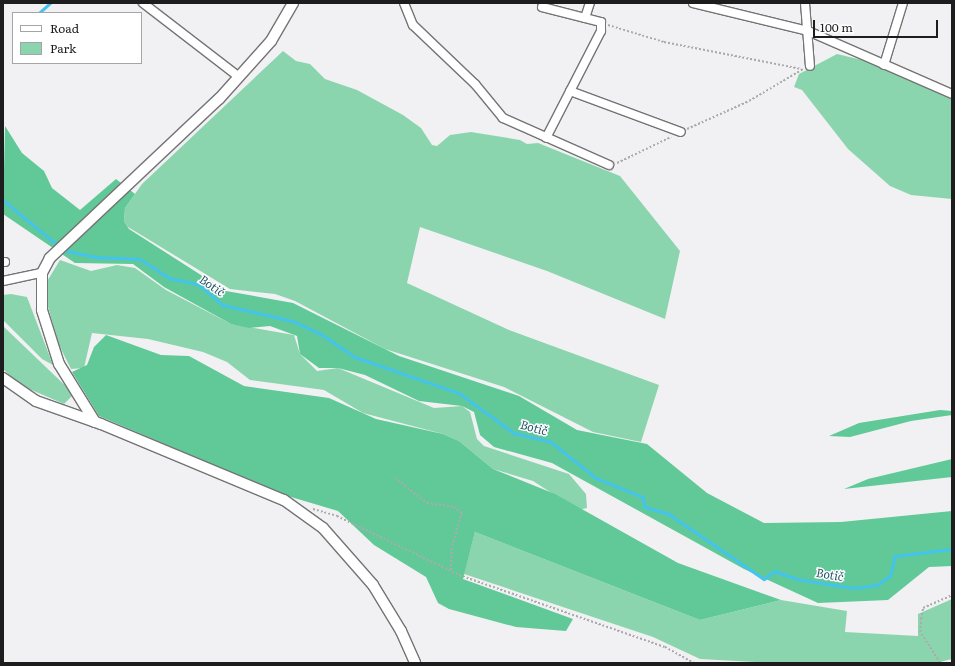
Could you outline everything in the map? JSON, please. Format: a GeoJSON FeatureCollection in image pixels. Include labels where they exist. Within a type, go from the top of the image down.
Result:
{"type":"FeatureCollection","features":[{"type":"Feature","properties":{"kind":"street"},"geometry":{"type":"LineString","coordinates":[[143,3],[239,77]]}},
{"type":"Feature","properties":{"kind":"street"},"geometry":{"type":"LineString","coordinates":[[95,422],[59,364],[42,310],[42,273],[50,258],[239,77],[271,41],[293,3]]}},
{"type":"Feature","properties":{"kind":"street"},"geometry":{"type":"LineString","coordinates":[[404,3],[413,25],[475,84],[496,111],[546,138],[609,165]]}},
{"type":"Feature","properties":{"kind":"street"},"geometry":{"type":"LineString","coordinates":[[585,18],[590,3]]}},
{"type":"Feature","properties":{"kind":"street"},"geometry":{"type":"LineString","coordinates":[[693,3],[808,30],[884,65],[926,80],[952,94]]}},
{"type":"Feature","properties":{"kind":"street"},"geometry":{"type":"LineString","coordinates":[[805,3],[808,30],[806,67]]}},
{"type":"Feature","properties":{"kind":"street"},"geometry":{"type":"LineString","coordinates":[[884,65],[904,3]]}},
{"type":"Feature","properties":{"kind":"street"},"geometry":{"type":"LineString","coordinates":[[542,7],[601,22],[601,31],[546,138]]}},
{"type":"Feature","properties":{"kind":"street"},"geometry":{"type":"LineString","coordinates":[[570,91],[681,132]]}},
{"type":"Feature","properties":{"kind":"street"},"geometry":{"type":"LineString","coordinates":[[3,281],[42,273]]}},
{"type":"Feature","properties":{"kind":"street"},"geometry":{"type":"LineString","coordinates":[[3,378],[36,401],[95,422],[284,500],[323,528],[373,585],[401,631],[415,663]]}},
{"type":"Feature","properties":{"kind":"path"},"geometry":{"type":"LineString","coordinates":[[601,22],[664,42],[806,67]]}},
{"type":"Feature","properties":{"kind":"path"},"geometry":{"type":"LineString","coordinates":[[609,165],[749,101],[806,67]]}},
{"type":"Feature","properties":{"kind":"path"},"geometry":{"type":"LineString","coordinates":[[395,478],[428,504],[454,507],[462,513],[452,548],[450,571]]}},
{"type":"Feature","properties":{"kind":"path"},"geometry":{"type":"LineString","coordinates":[[307,507],[337,516],[450,571],[666,647],[694,663]]}},
{"type":"Feature","properties":{"kind":"path"},"geometry":{"type":"LineString","coordinates":[[940,663],[920,632],[921,619],[923,608],[952,595]]}},
{"type":"Feature","properties":{"kind":"green space"},"geometry":{"type":"Polygon","coordinates":[[[283,51],[296,61],[310,64],[325,79],[357,90],[403,115],[421,128],[432,145],[437,146],[450,135],[471,132],[520,140],[527,144],[538,143],[620,176],[680,251],[665,319],[547,271],[420,227],[407,283],[509,330],[659,385],[641,442],[593,432],[504,387],[385,349],[295,301],[275,294],[230,289],[128,227],[124,221],[125,208],[142,184],[283,51]]]}},
{"type":"Feature","properties":{"kind":"green space"},"geometry":{"type":"Polygon","coordinates":[[[837,54],[879,64],[952,98],[952,199],[911,195],[890,186],[848,149],[802,90],[794,87],[799,74],[837,54]]]}},
{"type":"Feature","properties":{"kind":"green space"},"geometry":{"type":"Polygon","coordinates":[[[5,126],[22,153],[44,171],[52,188],[80,210],[116,179],[135,194],[125,208],[124,221],[129,229],[226,291],[293,303],[399,356],[519,396],[577,430],[647,444],[707,493],[764,523],[841,522],[952,511],[952,566],[929,567],[888,600],[818,603],[744,569],[552,463],[494,447],[480,435],[474,412],[462,406],[419,401],[365,375],[338,368],[319,368],[300,354],[297,336],[270,326],[249,328],[231,324],[164,287],[133,264],[75,263],[3,214],[5,126]]]}},
{"type":"Feature","properties":{"kind":"green space"},"geometry":{"type":"Polygon","coordinates":[[[60,260],[91,271],[117,265],[135,268],[166,290],[231,324],[294,335],[300,354],[317,371],[338,368],[434,408],[462,406],[470,412],[477,439],[484,446],[569,474],[586,494],[587,508],[578,510],[533,481],[493,469],[459,441],[443,434],[363,413],[324,390],[250,380],[227,362],[203,352],[148,339],[92,333],[84,368],[71,369],[59,345],[46,300],[46,283],[60,260]]]}},
{"type":"Feature","properties":{"kind":"green space"},"geometry":{"type":"Polygon","coordinates":[[[11,294],[27,297],[53,365],[42,359],[3,320],[3,295],[11,294]]]}},
{"type":"Feature","properties":{"kind":"green space"},"geometry":{"type":"Polygon","coordinates":[[[3,326],[74,394],[64,404],[20,385],[3,369],[3,326]]]}},
{"type":"Feature","properties":{"kind":"green space"},"geometry":{"type":"Polygon","coordinates":[[[106,335],[161,355],[189,356],[244,386],[329,398],[376,419],[443,434],[459,441],[493,469],[555,494],[678,563],[781,600],[700,620],[475,532],[463,579],[573,619],[566,631],[516,627],[449,609],[438,603],[426,577],[374,545],[338,511],[281,494],[99,416],[72,372],[87,365],[94,347],[106,335]]]}},
{"type":"Feature","properties":{"kind":"green space"},"geometry":{"type":"Polygon","coordinates":[[[940,410],[952,411],[952,415],[911,421],[850,437],[829,436],[859,423],[940,410]]]}},
{"type":"Feature","properties":{"kind":"green space"},"geometry":{"type":"Polygon","coordinates":[[[952,459],[952,477],[844,489],[868,479],[952,459]]]}},
{"type":"Feature","properties":{"kind":"green space"},"geometry":{"type":"Polygon","coordinates":[[[475,532],[700,620],[781,600],[847,611],[845,632],[918,636],[918,614],[952,599],[952,659],[936,663],[771,663],[700,659],[653,637],[464,574],[475,532]]]}},
{"type":"Feature","properties":{"kind":"waterway"},"geometry":{"type":"LineString","coordinates":[[40,12],[50,3]]}},
{"type":"Feature","properties":{"kind":"waterway","name":"Botič"},"geometry":{"type":"LineString","coordinates":[[3,200],[55,243]]}},
{"type":"Feature","properties":{"kind":"waterway","name":"Botič"},"geometry":{"type":"LineString","coordinates":[[63,250],[96,257],[140,259],[169,278],[198,284],[223,305],[293,321],[321,334],[355,357],[459,393],[514,433],[550,441],[596,478],[643,497],[645,507],[669,514],[764,579],[775,571],[797,579],[853,588],[877,585],[890,576],[895,556],[952,549]]}}]}
